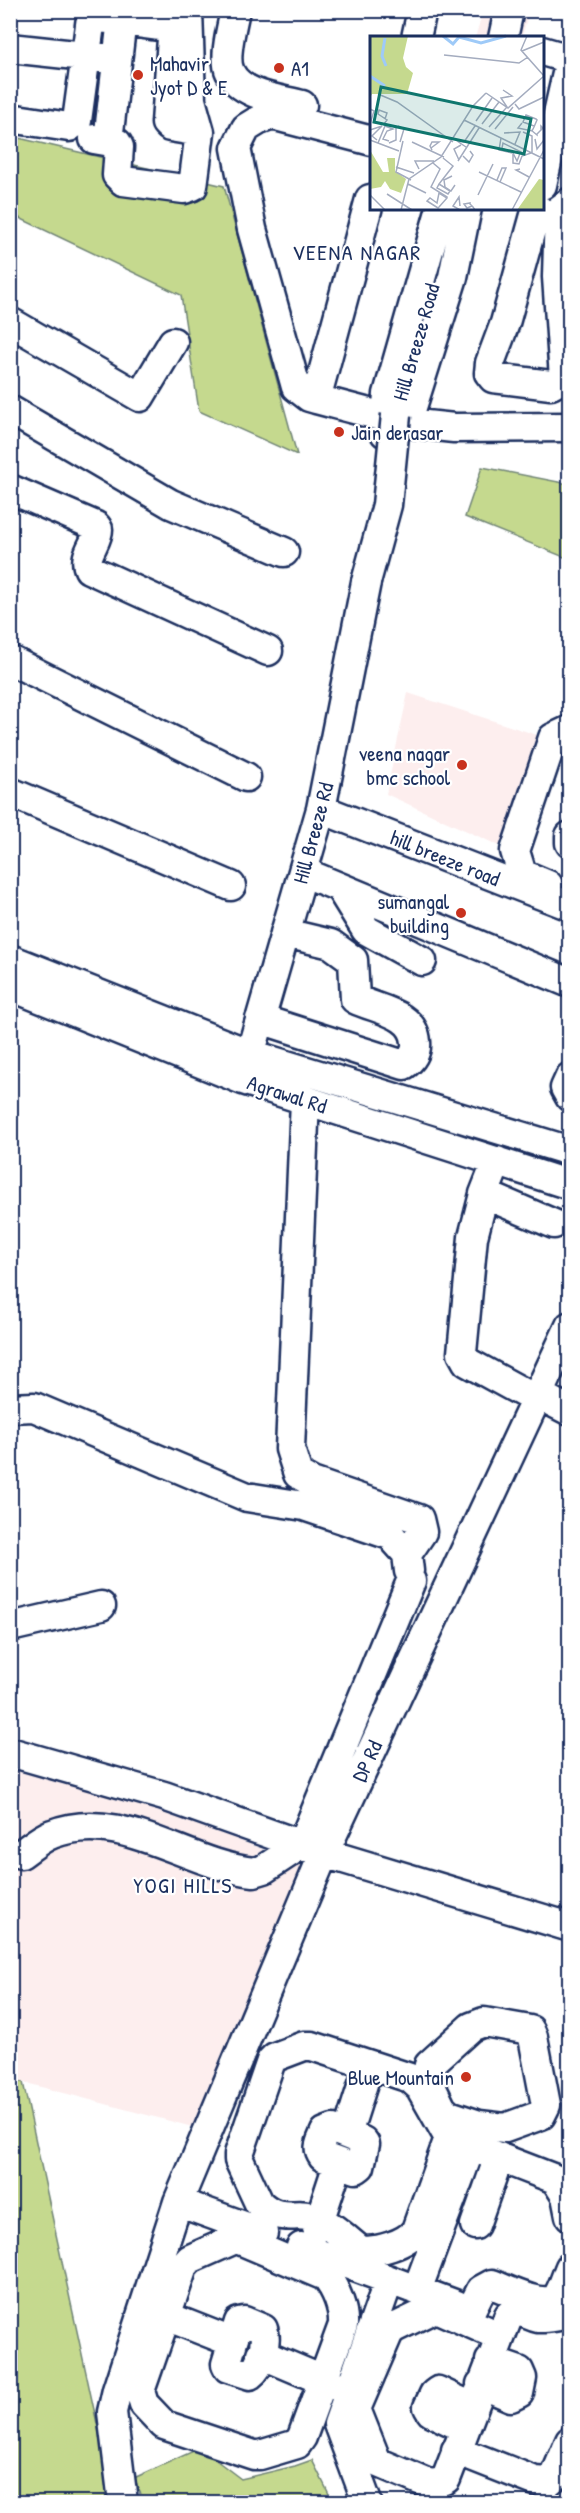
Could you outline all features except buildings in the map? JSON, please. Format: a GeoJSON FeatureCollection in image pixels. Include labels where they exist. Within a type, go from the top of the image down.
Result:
{"type":"FeatureCollection","features":[{"type":"Feature","properties":{"kind":"street"},"geometry":{"type":"LineString","coordinates":[[235,10],[229,45],[230,72],[242,86],[257,94],[370,122]]}},
{"type":"Feature","properties":{"kind":"street"},"geometry":{"type":"LineString","coordinates":[[416,36],[422,10]]}},
{"type":"Feature","properties":{"kind":"street"},"geometry":{"type":"LineString","coordinates":[[503,36],[509,10]]}},
{"type":"Feature","properties":{"kind":"street"},"geometry":{"type":"LineString","coordinates":[[98,144],[117,143],[119,179],[189,189],[195,184],[200,132],[170,127],[166,123],[179,16],[110,14]]}},
{"type":"Feature","properties":{"kind":"street"},"geometry":{"type":"LineString","coordinates":[[10,118],[69,127],[77,121],[91,61],[110,14]]}},
{"type":"Feature","properties":{"kind":"street"},"geometry":{"type":"LineString","coordinates":[[98,144],[110,14]]}},
{"type":"Feature","properties":{"kind":"street"},"geometry":{"type":"LineString","coordinates":[[10,48],[91,61]]}},
{"type":"Feature","properties":{"kind":"street"},"geometry":{"type":"LineString","coordinates":[[544,51],[570,60],[566,90],[544,181]]}},
{"type":"Feature","properties":{"kind":"street"},"geometry":{"type":"LineString","coordinates":[[91,61],[98,144]]}},
{"type":"Feature","properties":{"kind":"street"},"geometry":{"type":"LineString","coordinates":[[10,62],[91,61]]}},
{"type":"Feature","properties":{"kind":"street"},"geometry":{"type":"LineString","coordinates":[[370,140],[272,115],[246,128],[236,148],[252,229],[296,387],[309,397],[316,399],[396,418],[454,428],[570,427]]}},
{"type":"Feature","properties":{"kind":"street"},"geometry":{"type":"LineString","coordinates":[[316,399],[370,199]]}},
{"type":"Feature","properties":{"kind":"street"},"geometry":{"type":"LineString","coordinates":[[552,207],[564,378],[551,385],[493,378],[489,373],[490,363],[552,207]]}},
{"type":"Feature","properties":{"kind":"street"},"geometry":{"type":"LineString","coordinates":[[396,418],[388,394],[440,210]]}},
{"type":"Feature","properties":{"kind":"street","name":"Hill Breeze Road"},"geometry":{"type":"LineString","coordinates":[[366,582],[387,505],[396,418],[453,210]]}},
{"type":"Feature","properties":{"kind":"street"},"geometry":{"type":"LineString","coordinates":[[374,514],[380,494],[386,447],[453,278],[467,210]]}},
{"type":"Feature","properties":{"kind":"street"},"geometry":{"type":"LineString","coordinates":[[10,322],[140,397],[173,342]]}},
{"type":"Feature","properties":{"kind":"street"},"geometry":{"type":"LineString","coordinates":[[10,410],[171,504],[284,552]]}},
{"type":"Feature","properties":{"kind":"street"},"geometry":{"type":"LineString","coordinates":[[10,489],[99,529],[87,558],[89,569],[268,651]]}},
{"type":"Feature","properties":{"kind":"street","name":"Hill Breeze Rd"},"geometry":{"type":"LineString","coordinates":[[247,1067],[321,809],[366,582]]}},
{"type":"Feature","properties":{"kind":"street"},"geometry":{"type":"LineString","coordinates":[[10,660],[246,777]]}},
{"type":"Feature","properties":{"kind":"street"},"geometry":{"type":"LineString","coordinates":[[570,730],[553,738],[515,851],[522,874],[570,893]]}},
{"type":"Feature","properties":{"kind":"street"},"geometry":{"type":"LineString","coordinates":[[10,792],[231,886]]}},
{"type":"Feature","properties":{"kind":"street","name":"hill breeze road"},"geometry":{"type":"LineString","coordinates":[[321,809],[570,906]]}},
{"type":"Feature","properties":{"kind":"street"},"geometry":{"type":"LineString","coordinates":[[570,836],[570,843]]}},
{"type":"Feature","properties":{"kind":"street"},"geometry":{"type":"LineString","coordinates":[[303,872],[570,983]]}},
{"type":"Feature","properties":{"kind":"street"},"geometry":{"type":"LineString","coordinates":[[340,888],[366,930],[422,961]]}},
{"type":"Feature","properties":{"kind":"street"},"geometry":{"type":"LineString","coordinates":[[260,1019],[404,1065],[411,1060],[417,1046],[415,1030],[406,1019],[356,999],[353,960],[331,944],[285,933]]}},
{"type":"Feature","properties":{"kind":"street","name":"Agrawal Rd"},"geometry":{"type":"LineString","coordinates":[[10,959],[247,1067],[305,1100],[570,1185]]}},
{"type":"Feature","properties":{"kind":"street","name":"Agrawal Rd"},"geometry":{"type":"LineString","coordinates":[[10,987],[247,1067],[570,1151]]}},
{"type":"Feature","properties":{"kind":"street"},"geometry":{"type":"LineString","coordinates":[[570,1077],[565,1088],[570,1097]]}},
{"type":"Feature","properties":{"kind":"street"},"geometry":{"type":"LineString","coordinates":[[21,1854],[50,1834],[75,1827],[114,1827],[191,1856],[254,1872],[312,1848],[422,1532],[419,1519],[312,1482],[298,1474],[290,1449],[305,1100]]}},
{"type":"Feature","properties":{"kind":"street"},"geometry":{"type":"LineString","coordinates":[[497,1161],[484,1194],[473,1237],[462,1353],[467,1362],[570,1411]]}},
{"type":"Feature","properties":{"kind":"street"},"geometry":{"type":"LineString","coordinates":[[484,1194],[554,1224]]}},
{"type":"Feature","properties":{"kind":"street","name":"DP Rd"},"geometry":{"type":"LineString","coordinates":[[123,2502],[112,2412],[117,2390],[178,2202],[312,1848],[440,1604],[570,1326]]}},
{"type":"Feature","properties":{"kind":"street"},"geometry":{"type":"LineString","coordinates":[[10,1408],[34,1407],[247,1497],[304,1506],[390,1535],[409,1567],[440,1604]]}},
{"type":"Feature","properties":{"kind":"street"},"geometry":{"type":"LineString","coordinates":[[10,1627],[101,1606]]}},
{"type":"Feature","properties":{"kind":"street"},"geometry":{"type":"LineString","coordinates":[[10,1752],[164,1796],[312,1848],[570,1927]]}},
{"type":"Feature","properties":{"kind":"street"},"geometry":{"type":"LineString","coordinates":[[484,2022],[530,2030],[546,2105],[544,2111],[541,2115],[511,2127],[466,2136],[442,2109],[427,2078],[429,2065],[476,2023],[484,2022]]}},
{"type":"Feature","properties":{"kind":"street"},"geometry":{"type":"LineString","coordinates":[[466,2136],[412,2237],[369,2252],[360,2250],[307,2215],[283,2216],[265,2209],[239,2160],[270,2061],[304,2046],[312,2046],[416,2082],[466,2136],[500,2157],[555,2179],[566,2196],[570,2216]]}},
{"type":"Feature","properties":{"kind":"street"},"geometry":{"type":"LineString","coordinates":[[318,2224],[338,2164],[356,2169],[360,2166],[366,2148],[363,2141],[347,2134],[369,2065]]}},
{"type":"Feature","properties":{"kind":"street"},"geometry":{"type":"LineString","coordinates":[[417,2290],[466,2136]]}},
{"type":"Feature","properties":{"kind":"street"},"geometry":{"type":"LineString","coordinates":[[475,2225],[500,2157]]}},
{"type":"Feature","properties":{"kind":"street"},"geometry":{"type":"LineString","coordinates":[[178,2202],[471,2310]]}},
{"type":"Feature","properties":{"kind":"street"},"geometry":{"type":"LineString","coordinates":[[233,2240],[240,2240],[319,2273],[330,2282],[344,2313],[343,2325],[302,2437],[297,2444],[254,2455],[164,2425],[144,2404],[140,2391],[166,2316],[185,2263],[233,2240]]}},
{"type":"Feature","properties":{"kind":"street"},"geometry":{"type":"LineString","coordinates":[[481,2384],[471,2310],[481,2290],[492,2284],[541,2302],[549,2302],[557,2297],[570,2267]]}},
{"type":"Feature","properties":{"kind":"street"},"geometry":{"type":"LineString","coordinates":[[367,2502],[338,2424],[389,2280]]}},
{"type":"Feature","properties":{"kind":"street"},"geometry":{"type":"LineString","coordinates":[[570,2315],[539,2318],[514,2311],[481,2384],[446,2479],[438,2483],[429,2484],[377,2462],[356,2409],[389,2332],[433,2309],[438,2309],[481,2384],[535,2481],[548,2482],[555,2476],[570,2441]]}},
{"type":"Feature","properties":{"kind":"street"},"geometry":{"type":"LineString","coordinates":[[166,2316],[232,2342],[225,2360],[228,2368],[250,2375],[255,2371],[261,2354],[349,2391]]}},
{"type":"Feature","properties":{"kind":"shaded area"},"geometry":{"type":"Polygon","coordinates":[[[483,11],[529,11],[522,36],[476,36],[483,11]]]}},
{"type":"Feature","properties":{"kind":"shaded area","name":"veena nagar bmc school"},"geometry":{"type":"Polygon","coordinates":[[[408,693],[540,736],[504,848],[386,794],[408,693]]]}},
{"type":"Feature","properties":{"kind":"shaded area"},"geometry":{"type":"Polygon","coordinates":[[[10,1766],[89,1784],[310,1867],[200,2129],[11,2079],[10,1766]]]}},
{"type":"Feature","properties":{"kind":"green space"},"geometry":{"type":"Polygon","coordinates":[[[10,136],[224,186],[297,455],[199,411],[181,295],[11,214],[10,136]]]}},
{"type":"Feature","properties":{"kind":"green space"},"geometry":{"type":"Polygon","coordinates":[[[482,467],[569,484],[569,559],[465,517],[482,467]]]}},
{"type":"Feature","properties":{"kind":"green space"},"geometry":{"type":"Polygon","coordinates":[[[10,2079],[23,2082],[114,2502],[11,2502],[10,2079]]]}},
{"type":"Feature","properties":{"kind":"green space"},"geometry":{"type":"Polygon","coordinates":[[[200,2448],[241,2479],[312,2460],[333,2502],[143,2502],[134,2478],[200,2448]]]}},
{"type":"Feature","properties":{"kind":"place","name":"A1"},"geometry":{"type":"Point","coordinates":[279,68]}},
{"type":"Feature","properties":{"kind":"place","name":"Mahavir Jyot D & E"},"geometry":{"type":"Point","coordinates":[138,75]}},
{"type":"Feature","properties":{"kind":"place","name":"Jain derasar"},"geometry":{"type":"Point","coordinates":[339,432]}},
{"type":"Feature","properties":{"kind":"place","name":"veena nagar bmc school"},"geometry":{"type":"Point","coordinates":[462,765]}},
{"type":"Feature","properties":{"kind":"place","name":"sumangal building"},"geometry":{"type":"Point","coordinates":[461,913]}},
{"type":"Feature","properties":{"kind":"place","name":"Blue Mountain"},"geometry":{"type":"Point","coordinates":[466,2077]}},
{"type":"Feature","properties":{"kind":"district","name":"VEENA NAGAR"},"geometry":{"type":"Point","coordinates":[357,252]}},
{"type":"Feature","properties":{"kind":"district","name":"YOGI HILLS"},"geometry":{"type":"Point","coordinates":[183,1885]}}]}
